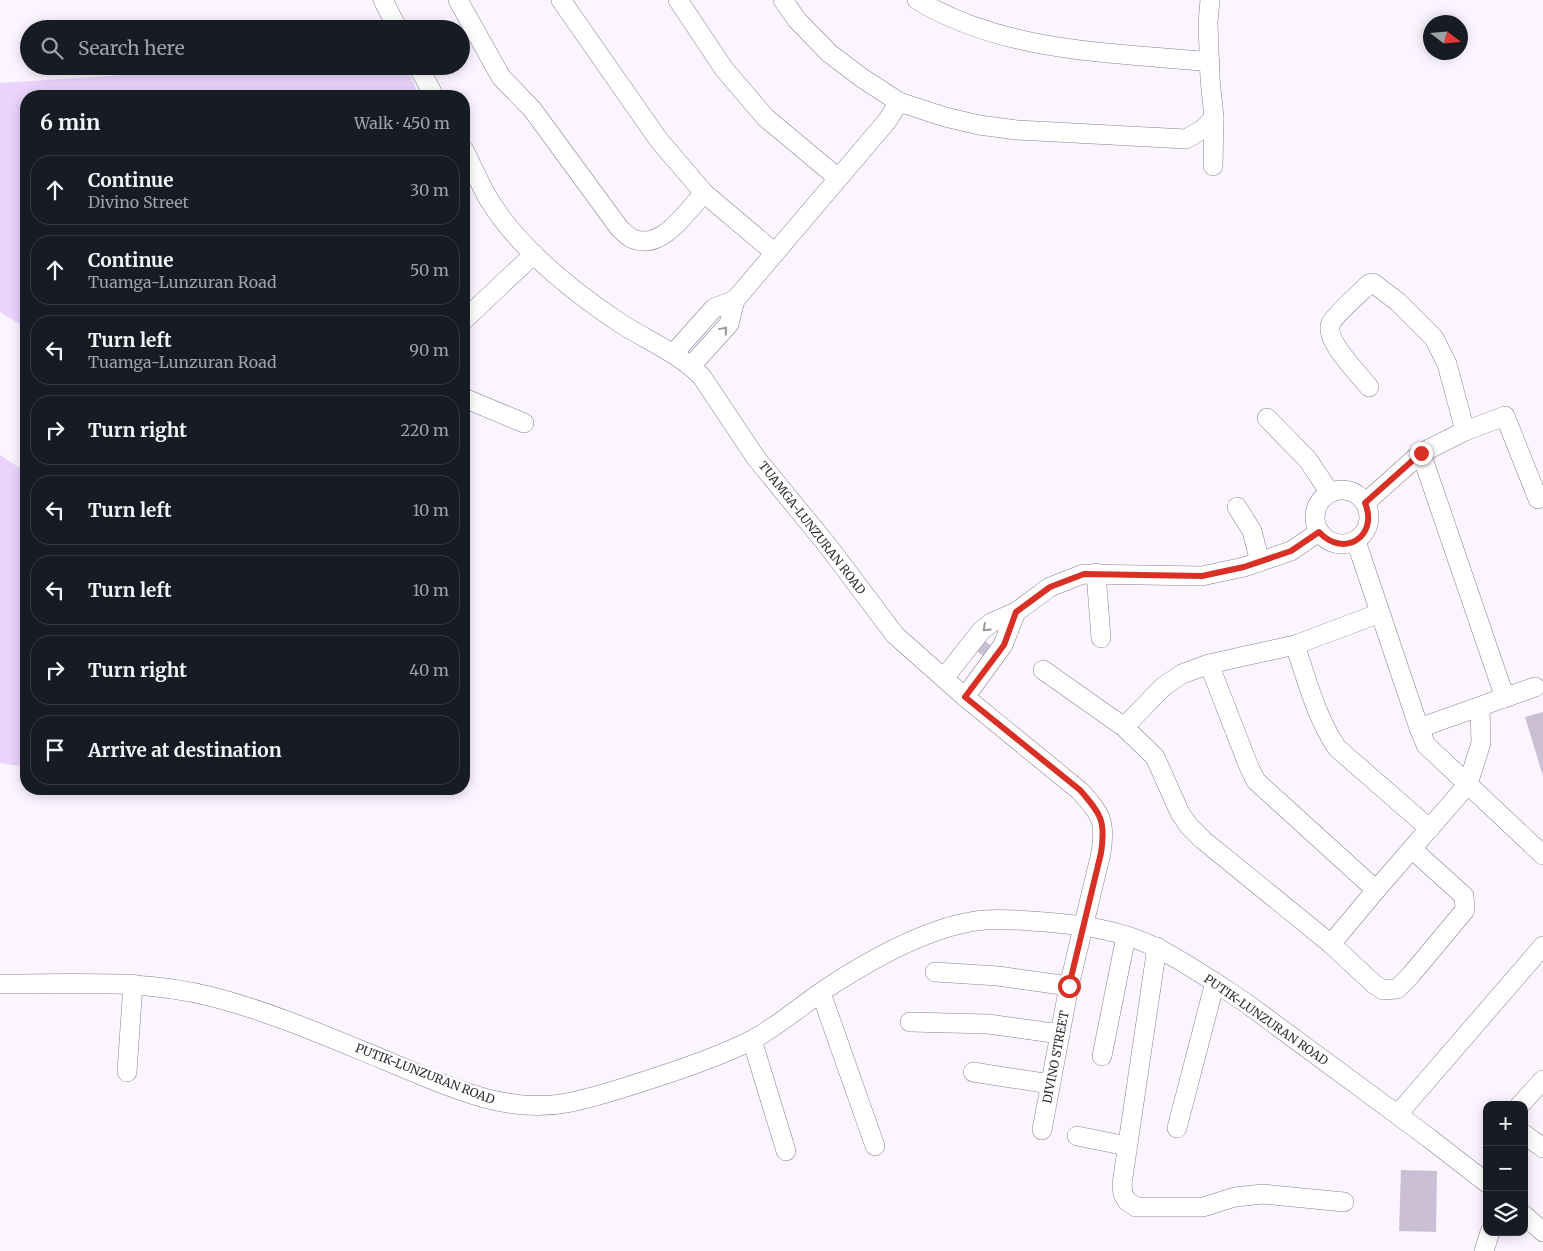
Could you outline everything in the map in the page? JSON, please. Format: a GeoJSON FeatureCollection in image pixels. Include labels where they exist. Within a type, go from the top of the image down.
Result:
{"type":"FeatureCollection","features":[{"type":"Feature","properties":{"kind":"street"},"geometry":{"type":"LineString","coordinates":[[383,0],[393,20]]}},
{"type":"Feature","properties":{"kind":"street"},"geometry":{"type":"LineString","coordinates":[[458,0],[469,20]]}},
{"type":"Feature","properties":{"kind":"street"},"geometry":{"type":"LineString","coordinates":[[561,0],[658,139],[704,193],[776,253]]}},
{"type":"Feature","properties":{"kind":"street"},"geometry":{"type":"LineString","coordinates":[[678,0],[724,69],[766,118],[838,178]]}},
{"type":"Feature","properties":{"kind":"street"},"geometry":{"type":"LineString","coordinates":[[783,0],[798,20],[829,52],[862,78],[899,102],[945,117],[979,125],[1017,130],[1176,139],[1186,139],[1203,129],[1214,118]]}},
{"type":"Feature","properties":{"kind":"street"},"geometry":{"type":"LineString","coordinates":[[917,0],[959,22],[1031,44],[1210,62]]}},
{"type":"Feature","properties":{"kind":"street"},"geometry":{"type":"LineString","coordinates":[[1210,0],[1208,23],[1210,79],[1214,118],[1213,166]]}},
{"type":"Feature","properties":{"kind":"street"},"geometry":{"type":"LineString","coordinates":[[470,21],[501,77],[532,109],[620,229],[631,238],[643,242],[656,240],[667,233],[704,193]]}},
{"type":"Feature","properties":{"kind":"street"},"geometry":{"type":"LineString","coordinates":[[423,75],[431,90]]}},
{"type":"Feature","properties":{"kind":"street"},"geometry":{"type":"LineString","coordinates":[[691,366],[729,324],[736,300],[887,121],[899,102]]}},
{"type":"Feature","properties":{"kind":"street","name":"TUAMGA-LUNZURAN ROAD"},"geometry":{"type":"LineString","coordinates":[[470,162],[488,198],[512,231],[534,254],[586,300],[625,326],[674,354],[691,366],[702,377],[756,458],[828,546],[895,635],[965,697],[1080,790],[1096,808],[1104,833],[1084,925]]}},
{"type":"Feature","properties":{"kind":"street"},"geometry":{"type":"LineString","coordinates":[[470,314],[534,254]]}},
{"type":"Feature","properties":{"kind":"street"},"geometry":{"type":"LineString","coordinates":[[1369,387],[1333,342],[1329,331],[1331,322],[1369,284],[1373,283],[1398,302],[1434,338],[1447,364],[1465,432]]}},
{"type":"Feature","properties":{"kind":"street"},"geometry":{"type":"LineString","coordinates":[[674,354],[714,308],[736,300]]}},
{"type":"Feature","properties":{"kind":"street"},"geometry":{"type":"LineString","coordinates":[[470,400],[524,423]]}},
{"type":"Feature","properties":{"kind":"street"},"geometry":{"type":"LineString","coordinates":[[1365,503],[1421,453],[1505,416],[1538,500]]}},
{"type":"Feature","properties":{"kind":"street"},"geometry":{"type":"LineString","coordinates":[[1267,418],[1308,460],[1330,493]]}},
{"type":"Feature","properties":{"kind":"street"},"geometry":{"type":"LineString","coordinates":[[1421,453],[1506,698]]}},
{"type":"Feature","properties":{"kind":"street"},"geometry":{"type":"LineString","coordinates":[[1346,490],[1360,497],[1365,503],[1369,520],[1362,535],[1356,540],[1348,544],[1332,543],[1319,532],[1315,515],[1317,506],[1322,498],[1330,493],[1346,490]]}},
{"type":"Feature","properties":{"kind":"street"},"geometry":{"type":"LineString","coordinates":[[1237,507],[1252,531],[1260,562]]}},
{"type":"Feature","properties":{"kind":"street"},"geometry":{"type":"LineString","coordinates":[[944,678],[991,622],[1016,612],[1050,587],[1084,574],[1096,573],[1134,576],[1202,576],[1244,567],[1291,551],[1319,532]]}},
{"type":"Feature","properties":{"kind":"street"},"geometry":{"type":"LineString","coordinates":[[1356,540],[1426,745],[1543,855]]}},
{"type":"Feature","properties":{"kind":"street"},"geometry":{"type":"LineString","coordinates":[[1096,573],[1101,638]]}},
{"type":"Feature","properties":{"kind":"street"},"geometry":{"type":"LineString","coordinates":[[965,697],[1004,645],[1016,612]]}},
{"type":"Feature","properties":{"kind":"street"},"geometry":{"type":"LineString","coordinates":[[1124,728],[1164,686],[1182,674],[1209,664],[1294,644],[1380,613]]}},
{"type":"Feature","properties":{"kind":"street"},"geometry":{"type":"LineString","coordinates":[[1294,644],[1321,720],[1337,748],[1430,829]]}},
{"type":"Feature","properties":{"kind":"street"},"geometry":{"type":"LineString","coordinates":[[1209,664],[1256,780],[1376,890]]}},
{"type":"Feature","properties":{"kind":"street"},"geometry":{"type":"LineString","coordinates":[[1043,670],[1124,728],[1155,757],[1180,813],[1189,826],[1203,840],[1331,944],[1383,990],[1397,988],[1410,976],[1465,910],[1464,896],[1412,849]]}},
{"type":"Feature","properties":{"kind":"street"},"geometry":{"type":"LineString","coordinates":[[1419,728],[1535,687]]}},
{"type":"Feature","properties":{"kind":"street"},"geometry":{"type":"LineString","coordinates":[[1331,944],[1468,784],[1481,743],[1480,707]]}},
{"type":"Feature","properties":{"kind":"street","name":"PUTIK-LUNZURAN ROAD"},"geometry":{"type":"LineString","coordinates":[[0,984],[133,984],[187,991],[288,1020],[486,1099],[531,1107],[567,1103],[623,1088],[700,1063],[752,1040],[820,993],[859,969],[920,938],[952,926],[985,920],[1084,925],[1126,936],[1157,947],[1215,982],[1398,1114],[1483,1181]]}},
{"type":"Feature","properties":{"kind":"street","name":"DIVINO STREET"},"geometry":{"type":"LineString","coordinates":[[1042,1130],[1069,986],[1084,925]]}},
{"type":"Feature","properties":{"kind":"street"},"geometry":{"type":"LineString","coordinates":[[1102,1056],[1126,936]]}},
{"type":"Feature","properties":{"kind":"street"},"geometry":{"type":"LineString","coordinates":[[1157,947],[1122,1184],[1122,1194],[1126,1201],[1136,1207],[1203,1207],[1235,1197],[1263,1194],[1344,1202]]}},
{"type":"Feature","properties":{"kind":"street"},"geometry":{"type":"LineString","coordinates":[[1398,1114],[1539,958]]}},
{"type":"Feature","properties":{"kind":"street"},"geometry":{"type":"LineString","coordinates":[[934,972],[998,976],[1069,986]]}},
{"type":"Feature","properties":{"kind":"street"},"geometry":{"type":"LineString","coordinates":[[1177,1128],[1215,982]]}},
{"type":"Feature","properties":{"kind":"street"},"geometry":{"type":"LineString","coordinates":[[128,1072],[133,984]]}},
{"type":"Feature","properties":{"kind":"street"},"geometry":{"type":"LineString","coordinates":[[820,993],[875,1146]]}},
{"type":"Feature","properties":{"kind":"street"},"geometry":{"type":"LineString","coordinates":[[910,1022],[988,1024],[1060,1034]]}},
{"type":"Feature","properties":{"kind":"street"},"geometry":{"type":"LineString","coordinates":[[752,1040],[786,1151]]}},
{"type":"Feature","properties":{"kind":"street"},"geometry":{"type":"LineString","coordinates":[[973,1072],[1050,1084]]}},
{"type":"Feature","properties":{"kind":"street"},"geometry":{"type":"LineString","coordinates":[[1524,1101],[1543,1080]]}},
{"type":"Feature","properties":{"kind":"street"},"geometry":{"type":"LineString","coordinates":[[1077,1136],[1128,1146]]}},
{"type":"Feature","properties":{"kind":"street"},"geometry":{"type":"LineString","coordinates":[[1528,1137],[1543,1148]]}},
{"type":"Feature","properties":{"kind":"street"},"geometry":{"type":"LineString","coordinates":[[1528,1219],[1543,1232]]}},
{"type":"Feature","properties":{"kind":"street"},"geometry":{"type":"LineString","coordinates":[[1484,1251],[1489,1236]]}},
{"type":"Feature","properties":{"kind":"shaded area"},"geometry":{"type":"Polygon","coordinates":[[[127,75],[410,75],[416,90],[20,90],[20,324],[0,312],[0,83],[127,75]]]}},
{"type":"Feature","properties":{"kind":"shaded area"},"geometry":{"type":"Polygon","coordinates":[[[0,455],[20,468],[20,766],[0,763],[0,455]]]}},
{"type":"Feature","properties":{"kind":"building"},"geometry":{"type":"Polygon","coordinates":[[[983,639],[992,647],[984,657],[975,649],[983,639]]]}},
{"type":"Feature","properties":{"kind":"building"},"geometry":{"type":"Polygon","coordinates":[[[1543,712],[1543,776],[1525,717],[1543,712]]]}},
{"type":"Feature","properties":{"kind":"building"},"geometry":{"type":"Polygon","coordinates":[[[1401,1170],[1437,1171],[1436,1232],[1399,1231],[1401,1170]]]}},
{"type":"Feature","properties":{"kind":"route"},"geometry":{"type":"LineString","coordinates":[[1069,986],[1101,853],[1104,833],[1102,822],[1096,808],[1080,790],[965,697],[1004,645],[1016,612],[1050,587],[1084,574],[1202,576],[1244,567],[1291,551],[1319,532],[1332,543],[1348,544],[1362,535],[1367,528],[1369,520],[1365,503],[1421,453]]}}]}
